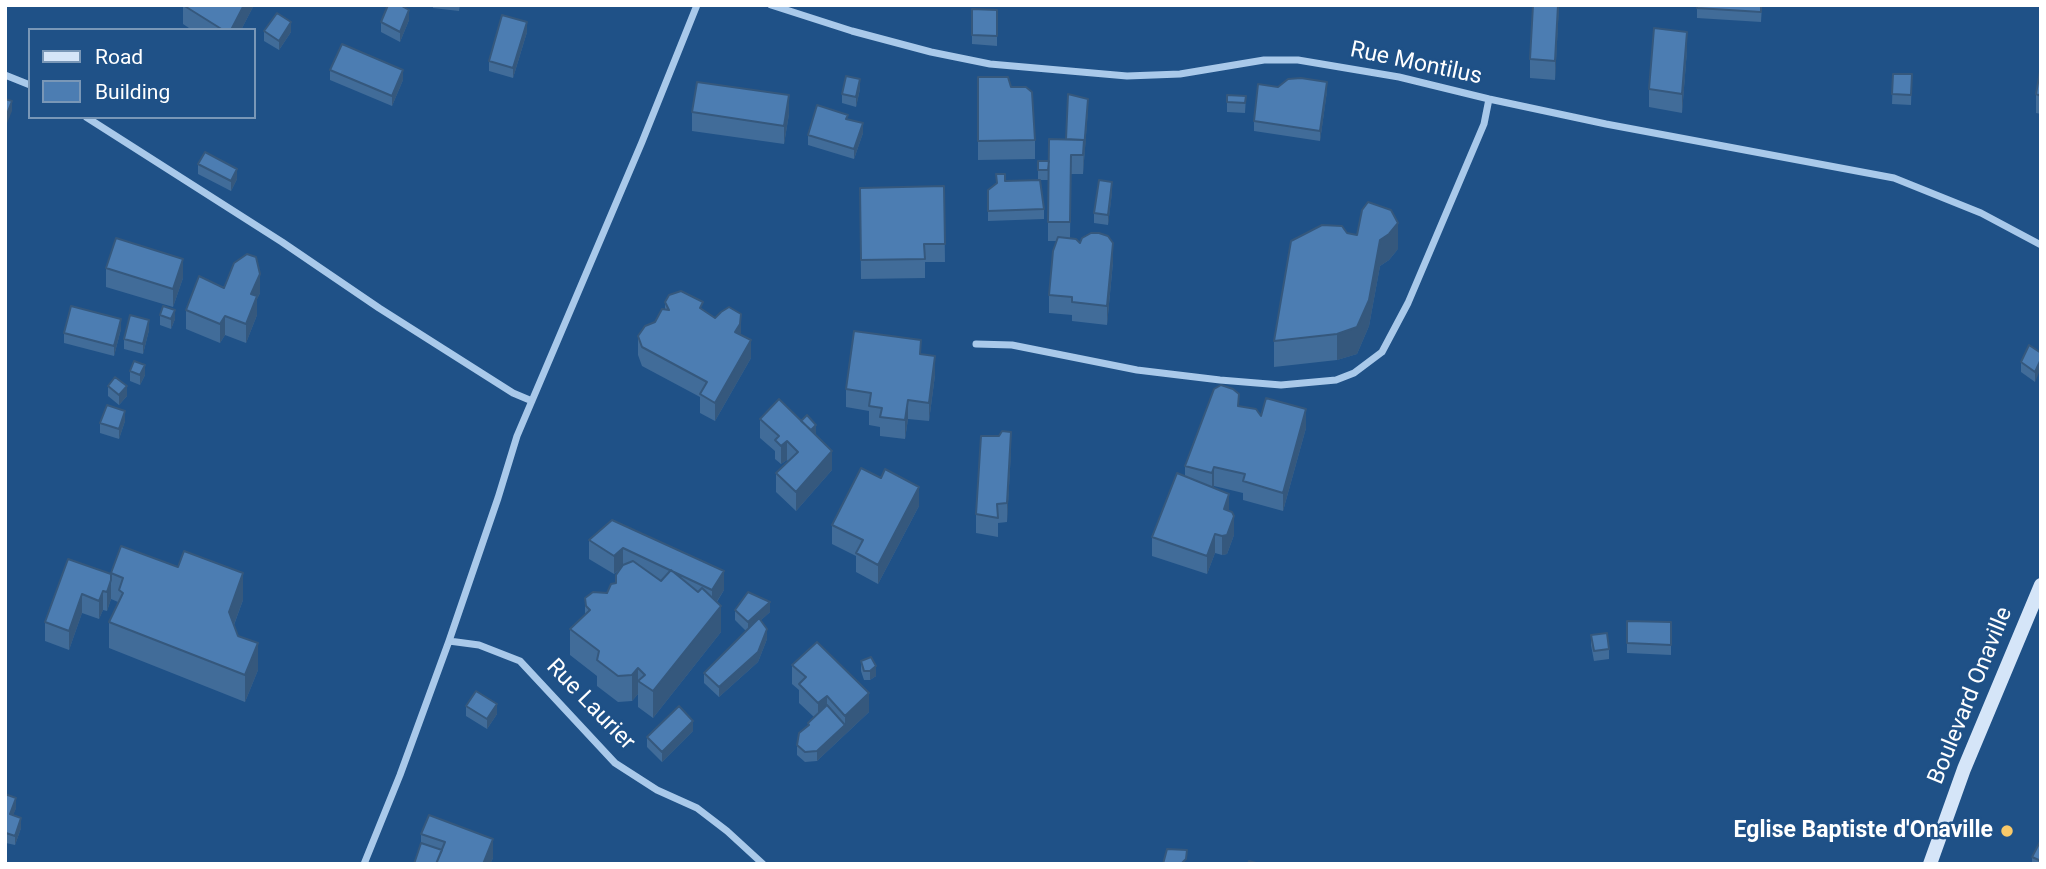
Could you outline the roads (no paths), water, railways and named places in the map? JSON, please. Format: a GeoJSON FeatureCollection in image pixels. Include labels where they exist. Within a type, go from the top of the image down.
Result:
{"type":"FeatureCollection","features":[{"type":"Feature","properties":{"kind":"street"},"geometry":{"type":"LineString","coordinates":[[364,864],[449,641],[517,436],[697,5]]}},
{"type":"Feature","properties":{"kind":"street","name":"Rue Montilus"},"geometry":{"type":"LineString","coordinates":[[771,5],[931,52],[989,64],[1126,76],[1180,74],[1264,60],[1298,60],[1399,77],[1606,124],[1894,178],[1981,213],[2041,245]]}},
{"type":"Feature","properties":{"kind":"street"},"geometry":{"type":"LineString","coordinates":[[5,75],[28,84]]}},
{"type":"Feature","properties":{"kind":"street"},"geometry":{"type":"LineString","coordinates":[[976,344],[1012,345],[1137,370],[1281,385],[1336,380],[1354,373],[1382,352],[1408,303],[1484,124],[1489,99]]}},
{"type":"Feature","properties":{"kind":"street"},"geometry":{"type":"LineString","coordinates":[[89,119],[282,242],[379,308],[513,393],[532,401]]}},
{"type":"Feature","properties":{"kind":"street","name":"Boulevard Onaville"},"geometry":{"type":"LineString","coordinates":[[1930,864],[1965,769],[2041,585]]}},
{"type":"Feature","properties":{"kind":"street","name":"Rue Laurier"},"geometry":{"type":"LineString","coordinates":[[449,641],[479,645],[520,661],[615,763],[657,790],[696,808],[727,831],[758,862]]}},
{"type":"Feature","properties":{"kind":"place","name":"Eglise Baptiste d'Onaville"},"geometry":{"type":"Point","coordinates":[2007,831]}}]}
